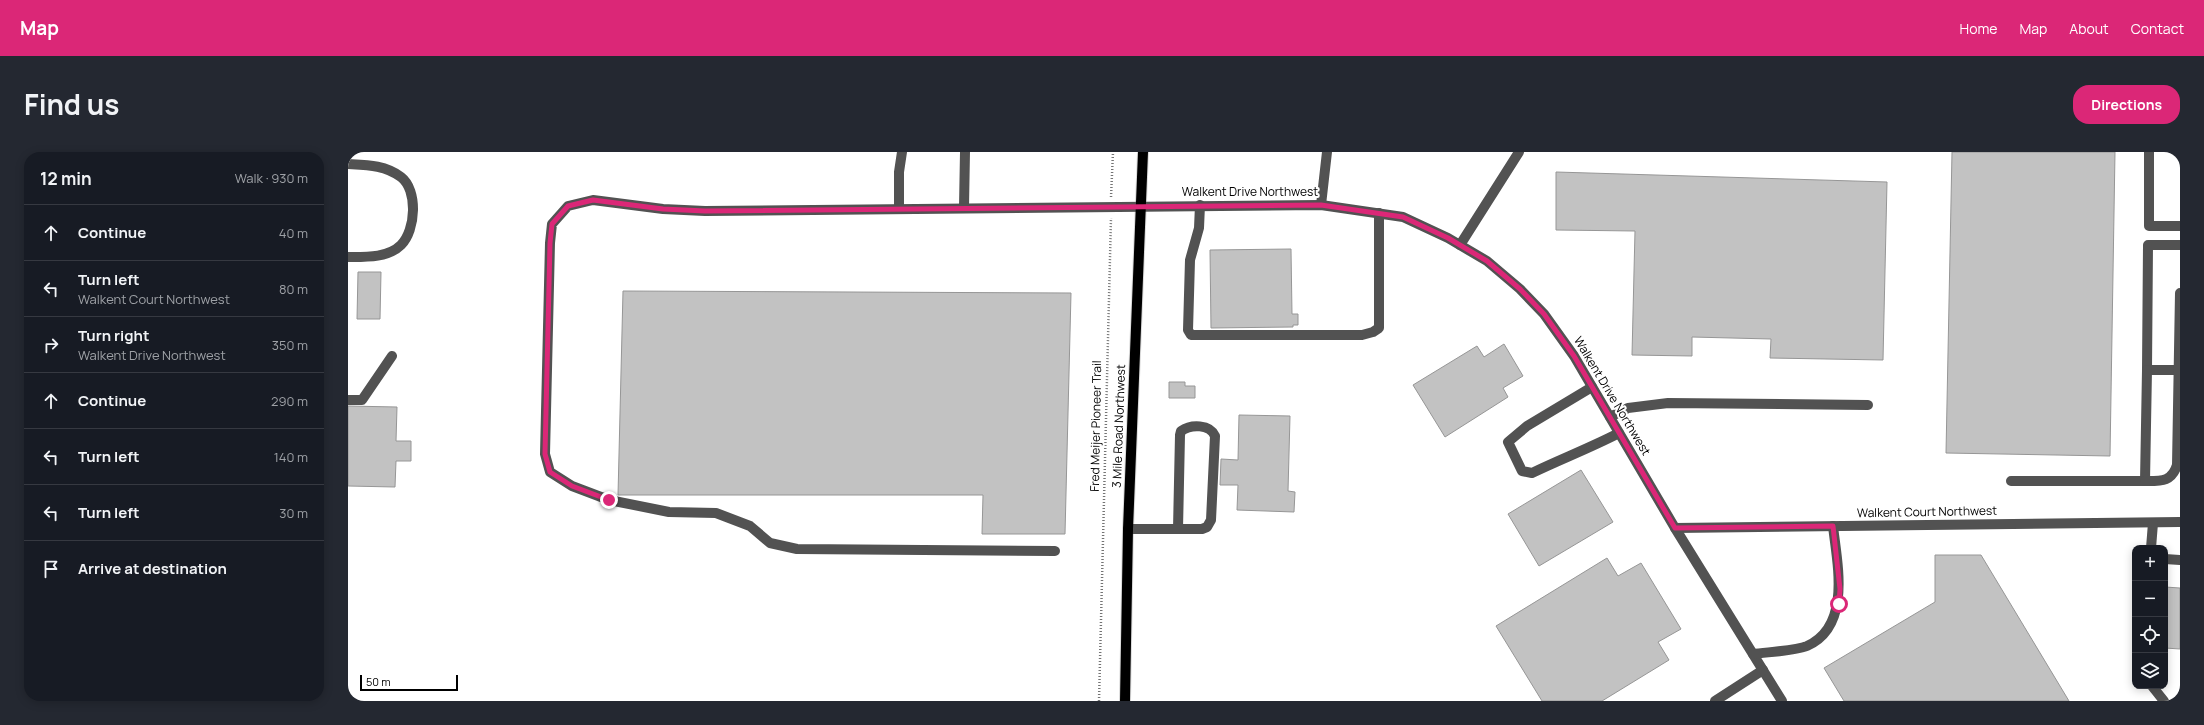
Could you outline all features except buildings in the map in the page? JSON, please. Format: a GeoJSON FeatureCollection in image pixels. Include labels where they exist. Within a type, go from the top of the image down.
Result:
{"type":"FeatureCollection","features":[{"type":"Feature","properties":{"kind":"main road","name":"3 Mile Road Northwest"},"geometry":{"type":"LineString","coordinates":[[1125,701],[1128,529],[1143,152]]}},
{"type":"Feature","properties":{"kind":"street"},"geometry":{"type":"LineString","coordinates":[[899,208],[902,152]]}},
{"type":"Feature","properties":{"kind":"street"},"geometry":{"type":"LineString","coordinates":[[964,208],[965,152]]}},
{"type":"Feature","properties":{"kind":"street"},"geometry":{"type":"LineString","coordinates":[[1321,205],[1327,152]]}},
{"type":"Feature","properties":{"kind":"street"},"geometry":{"type":"LineString","coordinates":[[1460,245],[1519,152]]}},
{"type":"Feature","properties":{"kind":"street"},"geometry":{"type":"LineString","coordinates":[[2149,152],[2149,226],[2180,226]]}},
{"type":"Feature","properties":{"kind":"street"},"geometry":{"type":"LineString","coordinates":[[348,164],[376,165],[401,177],[408,185],[413,214],[409,232],[401,245],[387,253],[348,257]]}},
{"type":"Feature","properties":{"kind":"street","name":"Walkent Drive Northwest"},"geometry":{"type":"LineString","coordinates":[[1056,552],[797,549],[770,543],[750,526],[716,513],[669,512],[609,500],[572,486],[550,472],[545,454],[545,409],[550,243],[552,224],[568,206],[593,200],[663,209],[705,211],[1142,205],[1321,205],[1403,217],[1460,245],[1487,261],[1520,289],[1544,314],[1574,356],[1675,528],[1782,701]]}},
{"type":"Feature","properties":{"kind":"street"},"geometry":{"type":"LineString","coordinates":[[1200,205],[1199,228],[1190,260],[1188,330],[1191,335],[1362,335],[1373,332],[1379,328],[1379,213]]}},
{"type":"Feature","properties":{"kind":"street"},"geometry":{"type":"LineString","coordinates":[[2145,481],[2148,245],[2180,245]]}},
{"type":"Feature","properties":{"kind":"street"},"geometry":{"type":"LineString","coordinates":[[2011,481],[2163,481],[2169,479],[2176,469],[2180,370],[2180,293]]}},
{"type":"Feature","properties":{"kind":"street"},"geometry":{"type":"LineString","coordinates":[[348,400],[362,400],[392,356]]}},
{"type":"Feature","properties":{"kind":"street"},"geometry":{"type":"LineString","coordinates":[[2147,370],[2180,370]]}},
{"type":"Feature","properties":{"kind":"street"},"geometry":{"type":"LineString","coordinates":[[1592,387],[1527,426],[1508,442],[1522,471],[1532,473],[1566,457],[1576,455],[1619,433]]}},
{"type":"Feature","properties":{"kind":"street"},"geometry":{"type":"LineString","coordinates":[[1610,416],[1628,408],[1668,403],[1868,405]]}},
{"type":"Feature","properties":{"kind":"street"},"geometry":{"type":"LineString","coordinates":[[1128,529],[1178,529],[1202,529],[1208,527],[1211,520],[1215,436],[1212,430],[1207,427],[1185,428],[1180,435],[1178,529]]}},
{"type":"Feature","properties":{"kind":"street","name":"Walkent Court Northwest"},"geometry":{"type":"LineString","coordinates":[[1675,528],[2180,522]]}},
{"type":"Feature","properties":{"kind":"street"},"geometry":{"type":"LineString","coordinates":[[2151,545],[2153,523]]}},
{"type":"Feature","properties":{"kind":"street"},"geometry":{"type":"LineString","coordinates":[[1753,654],[1807,646],[1819,638],[1830,624],[1839,604],[1840,589],[1833,526]]}},
{"type":"Feature","properties":{"kind":"street"},"geometry":{"type":"LineString","coordinates":[[2168,559],[2180,560]]}},
{"type":"Feature","properties":{"kind":"street"},"geometry":{"type":"LineString","coordinates":[[1715,701],[1763,670]]}},
{"type":"Feature","properties":{"kind":"street"},"geometry":{"type":"LineString","coordinates":[[2154,689],[2164,701]]}},
{"type":"Feature","properties":{"kind":"path","name":"Fred Meijer Pioneer Trail"},"geometry":{"type":"LineString","coordinates":[[1099,701],[1113,152]]}},
{"type":"Feature","properties":{"kind":"route"},"geometry":{"type":"LineString","coordinates":[[609,500],[572,486],[550,472],[545,454],[550,243],[552,224],[568,206],[593,200],[663,209],[705,211],[1142,205],[1321,205],[1364,210],[1403,217],[1448,238],[1487,261],[1520,289],[1544,314],[1574,356],[1675,528],[1833,526],[1840,589],[1839,604]]}}]}
